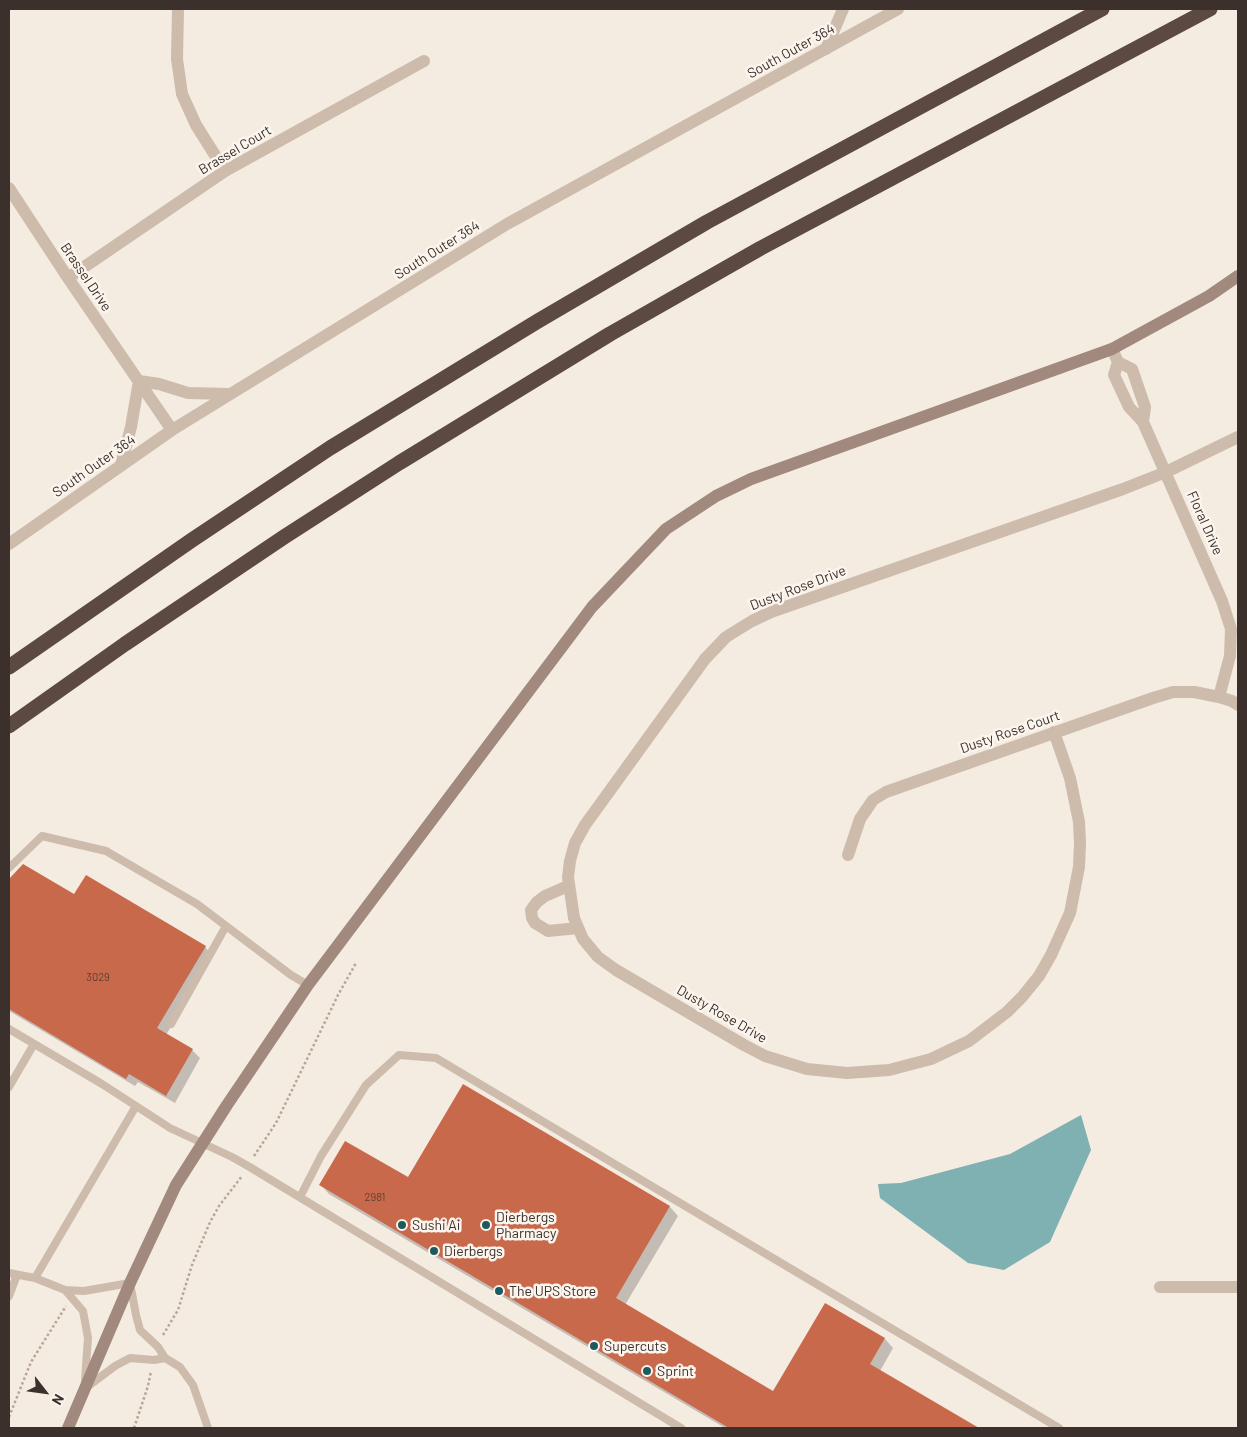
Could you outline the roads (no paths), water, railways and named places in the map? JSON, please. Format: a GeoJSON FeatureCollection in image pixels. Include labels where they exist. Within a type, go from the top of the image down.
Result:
{"type":"FeatureCollection","features":[{"type":"Feature","properties":{"kind":"highway"},"geometry":{"type":"LineString","coordinates":[[9,667],[192,540],[330,448],[530,326],[707,222],[1102,9]]}},
{"type":"Feature","properties":{"kind":"highway"},"geometry":{"type":"LineString","coordinates":[[9,726],[125,644],[284,537],[399,463],[610,334],[761,248],[1210,9]]}},
{"type":"Feature","properties":{"kind":"highway"},"geometry":{"type":"LineString","coordinates":[[9,732],[33,709]]}},
{"type":"Feature","properties":{"kind":"main road"},"geometry":{"type":"LineString","coordinates":[[68,1428],[130,1284],[176,1185],[202,1144],[308,985],[592,607],[666,529],[716,496],[751,479],[1112,349],[1209,296],[1238,276]]}},
{"type":"Feature","properties":{"kind":"street"},"geometry":{"type":"LineString","coordinates":[[178,9],[177,59],[182,94],[196,125],[225,171]]}},
{"type":"Feature","properties":{"kind":"street"},"geometry":{"type":"LineString","coordinates":[[826,49],[843,9]]}},
{"type":"Feature","properties":{"kind":"street","name":"South Outer 364"},"geometry":{"type":"LineString","coordinates":[[9,544],[172,430],[507,224],[898,9]]}},
{"type":"Feature","properties":{"kind":"street","name":"Brassel Court"},"geometry":{"type":"LineString","coordinates":[[68,278],[225,171],[424,61]]}},
{"type":"Feature","properties":{"kind":"street","name":"Brassel Drive"},"geometry":{"type":"LineString","coordinates":[[9,188],[172,430]]}},
{"type":"Feature","properties":{"kind":"street","name":"Floral Drive"},"geometry":{"type":"LineString","coordinates":[[1112,349],[1118,362],[1132,369],[1145,407],[1143,422]]}},
{"type":"Feature","properties":{"kind":"street","name":"Floral Drive"},"geometry":{"type":"LineString","coordinates":[[1118,362],[1114,375],[1129,407],[1143,422],[1222,601],[1231,629],[1230,656],[1220,697]]}},
{"type":"Feature","properties":{"kind":"street"},"geometry":{"type":"LineString","coordinates":[[122,465],[139,381],[159,384],[188,393],[230,394]]}},
{"type":"Feature","properties":{"kind":"street","name":"Dusty Rose Drive"},"geometry":{"type":"LineString","coordinates":[[1054,732],[1070,778],[1079,822],[1079,867],[1070,913],[1051,956],[1022,997],[1007,1012],[969,1041],[931,1059],[889,1070],[847,1073],[807,1069],[765,1056],[616,970],[598,957],[584,939],[574,918],[568,886],[570,861],[575,843],[585,826],[705,659],[726,637],[771,612],[1123,489],[1166,472],[1238,437]]}},
{"type":"Feature","properties":{"kind":"street","name":"Dusty Rose Court"},"geometry":{"type":"LineString","coordinates":[[848,856],[860,820],[873,800],[886,792],[1173,692],[1194,692],[1220,697],[1238,705]]}},
{"type":"Feature","properties":{"kind":"street"},"geometry":{"type":"LineString","coordinates":[[568,886],[545,896],[537,902],[532,910],[532,918],[535,923],[548,930],[578,928]]}},
{"type":"Feature","properties":{"kind":"street"},"geometry":{"type":"LineString","coordinates":[[1160,1287],[1238,1287]]}},
{"type":"Feature","properties":{"kind":"lane"},"geometry":{"type":"LineString","coordinates":[[9,868],[42,836],[106,852],[197,904],[291,975],[308,985]]}},
{"type":"Feature","properties":{"kind":"lane"},"geometry":{"type":"LineString","coordinates":[[171,1024],[226,926]]}},
{"type":"Feature","properties":{"kind":"lane"},"geometry":{"type":"LineString","coordinates":[[9,1030],[102,1084],[170,1128],[248,1166],[681,1428]]}},
{"type":"Feature","properties":{"kind":"lane"},"geometry":{"type":"LineString","coordinates":[[9,1087],[34,1044]]}},
{"type":"Feature","properties":{"kind":"lane"},"geometry":{"type":"LineString","coordinates":[[300,1198],[321,1156],[366,1085],[399,1055],[436,1058],[1047,1425],[1059,1428]]}},
{"type":"Feature","properties":{"kind":"lane"},"geometry":{"type":"LineString","coordinates":[[35,1278],[136,1106]]}},
{"type":"Feature","properties":{"kind":"lane"},"geometry":{"type":"LineString","coordinates":[[9,1296],[13,1274],[35,1278],[65,1290],[84,1291],[130,1284],[140,1330],[158,1347],[165,1358],[180,1367],[193,1385],[208,1428]]}},
{"type":"Feature","properties":{"kind":"lane"},"geometry":{"type":"LineString","coordinates":[[65,1290],[83,1311],[88,1338],[84,1390]]}},
{"type":"Feature","properties":{"kind":"lane"},"geometry":{"type":"LineString","coordinates":[[84,1390],[115,1366],[130,1358],[154,1360],[165,1358]]}},
{"type":"Feature","properties":{"kind":"water"},"geometry":{"type":"Polygon","coordinates":[[[1081,1115],[1091,1150],[1050,1242],[1004,1270],[968,1263],[880,1198],[878,1184],[901,1183],[1010,1154],[1081,1115]]]}},
{"type":"Feature","properties":{"kind":"place","name":"Sushi Ai"},"geometry":{"type":"Point","coordinates":[402,1225]}},
{"type":"Feature","properties":{"kind":"place","name":"Dierbergs Pharmacy"},"geometry":{"type":"Point","coordinates":[486,1225]}},
{"type":"Feature","properties":{"kind":"place","name":"Dierbergs"},"geometry":{"type":"Point","coordinates":[434,1251]}},
{"type":"Feature","properties":{"kind":"place","name":"The UPS Store"},"geometry":{"type":"Point","coordinates":[499,1291]}},
{"type":"Feature","properties":{"kind":"place","name":"Supercuts"},"geometry":{"type":"Point","coordinates":[594,1346]}},
{"type":"Feature","properties":{"kind":"place","name":"Sprint"},"geometry":{"type":"Point","coordinates":[647,1371]}}]}
